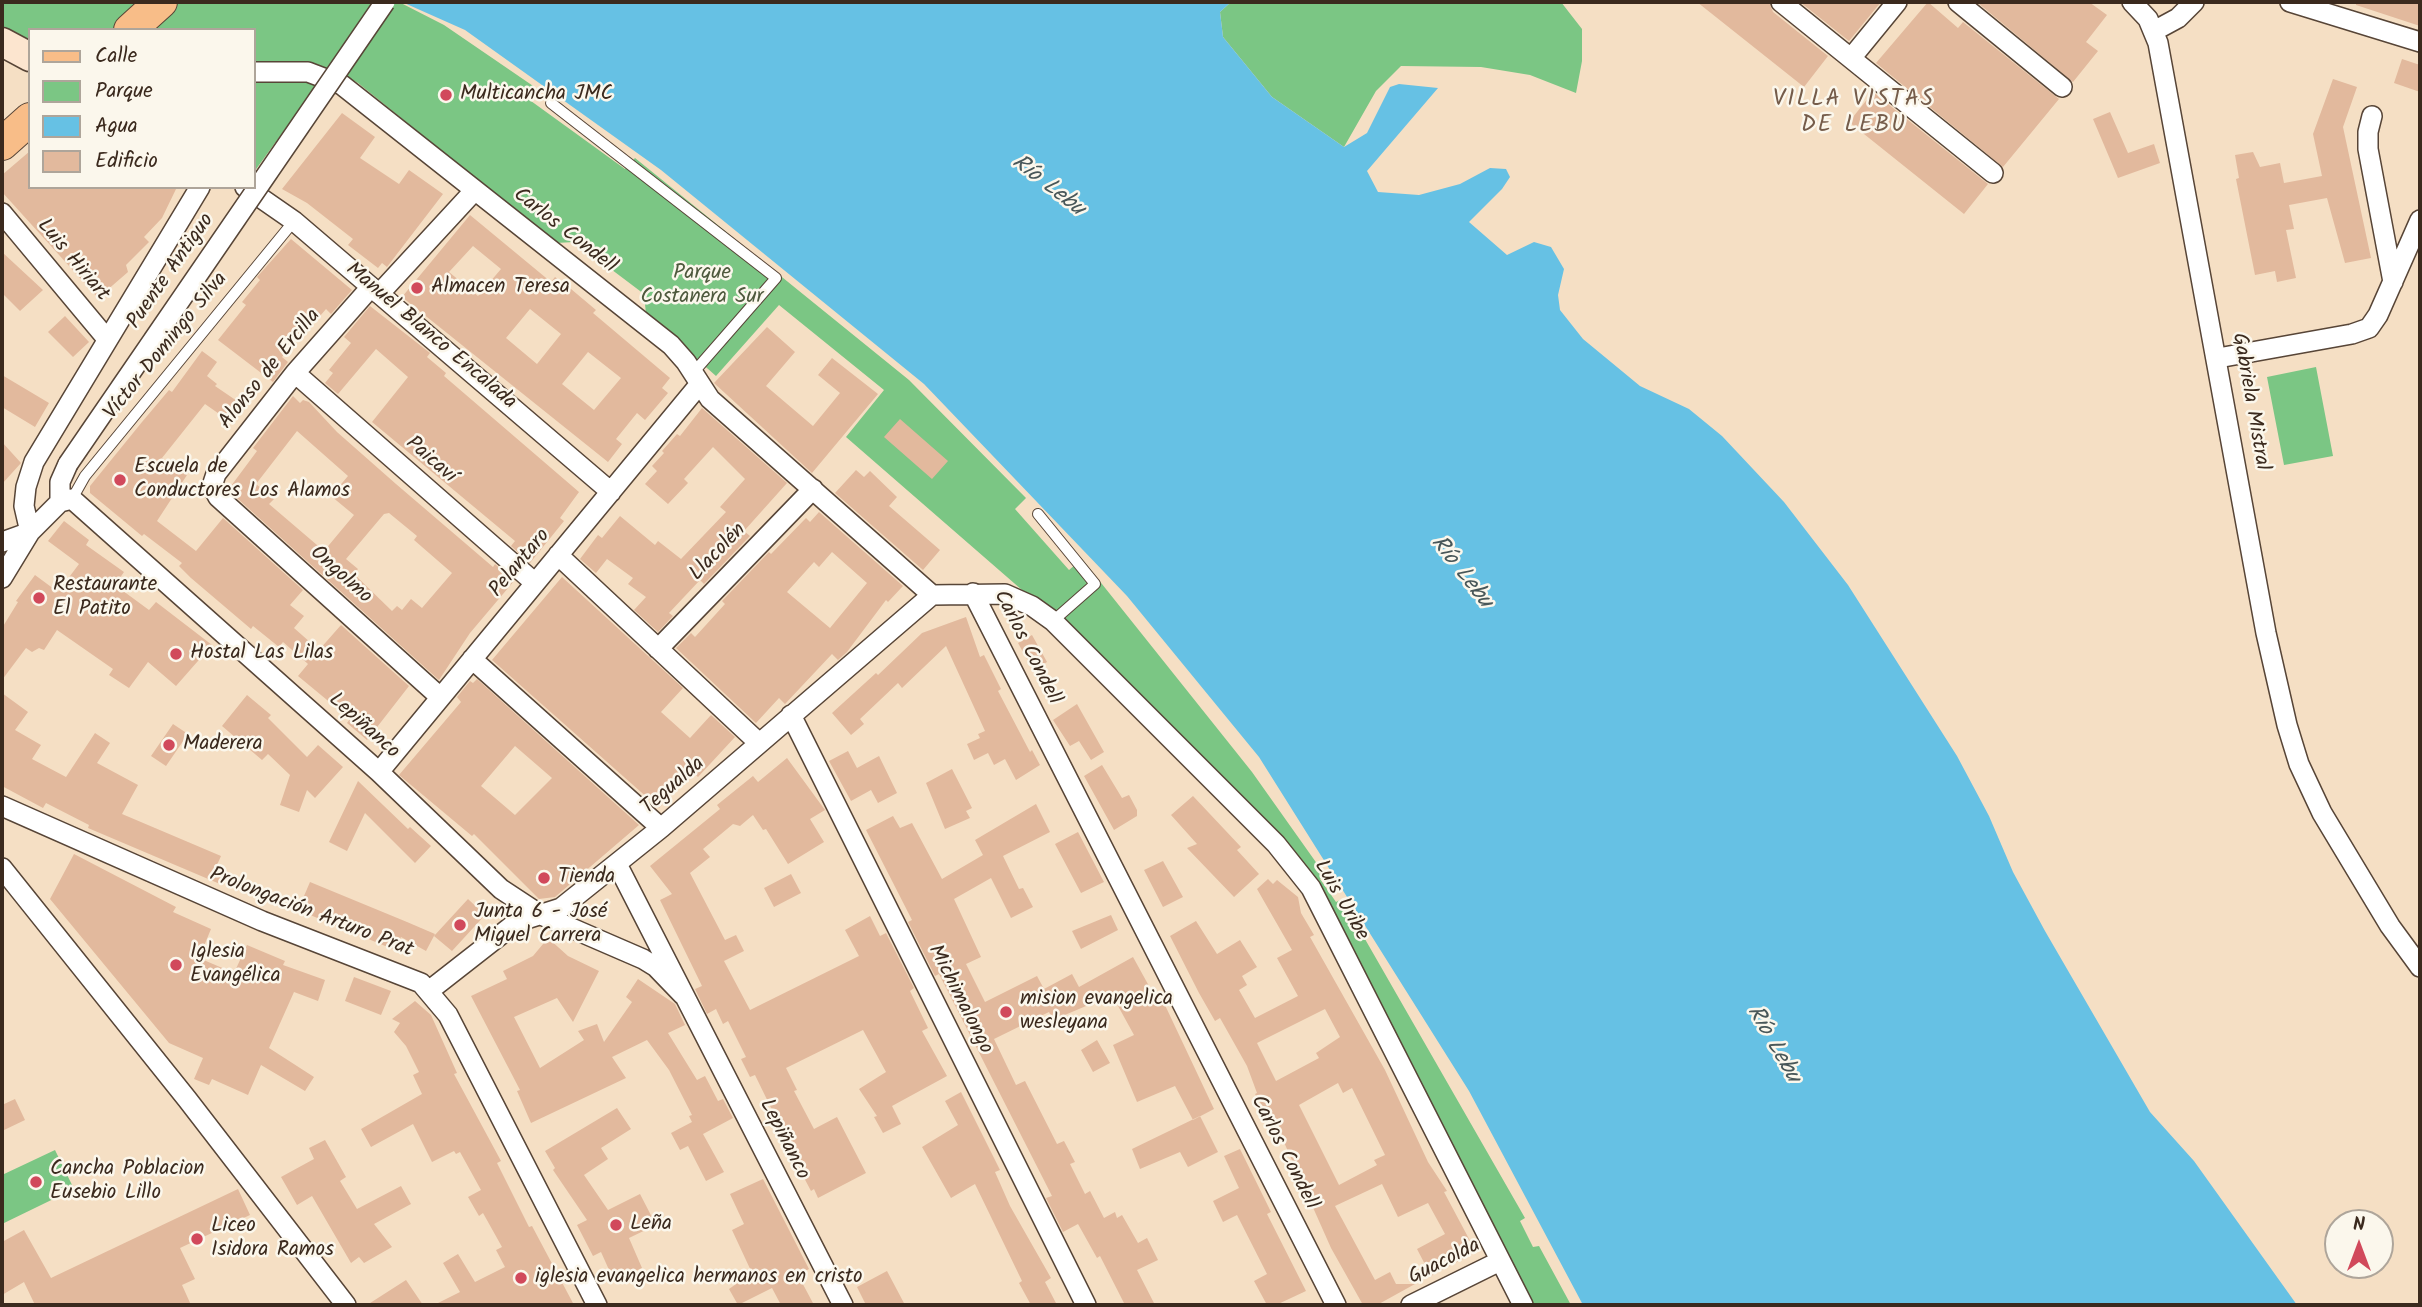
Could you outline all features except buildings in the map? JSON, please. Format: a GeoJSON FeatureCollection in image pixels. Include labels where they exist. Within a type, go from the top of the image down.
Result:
{"type":"FeatureCollection","features":[{"type":"Feature","properties":{"kind":"main road"},"geometry":{"type":"LineString","coordinates":[[132,28],[161,2]]}},
{"type":"Feature","properties":{"kind":"main road"},"geometry":{"type":"LineString","coordinates":[[2,41],[28,56]]}},
{"type":"Feature","properties":{"kind":"main road"},"geometry":{"type":"LineString","coordinates":[[2,144],[28,121]]}},
{"type":"Feature","properties":{"kind":"street","name":"Puente Antiguo"},"geometry":{"type":"LineString","coordinates":[[66,501],[60,482],[68,464],[385,2]]}},
{"type":"Feature","properties":{"kind":"street"},"geometry":{"type":"LineString","coordinates":[[1780,2],[1852,57],[1993,173]]}},
{"type":"Feature","properties":{"kind":"street"},"geometry":{"type":"LineString","coordinates":[[1852,57],[1897,2]]}},
{"type":"Feature","properties":{"kind":"street"},"geometry":{"type":"LineString","coordinates":[[1958,2],[2062,87]]}},
{"type":"Feature","properties":{"kind":"street","name":"Gabriela Mistral"},"geometry":{"type":"LineString","coordinates":[[2133,2],[2154,31],[2218,358],[2276,682],[2299,764],[2322,813],[2390,926],[2420,967]]}},
{"type":"Feature","properties":{"kind":"street"},"geometry":{"type":"LineString","coordinates":[[2154,31],[2178,18],[2194,2]]}},
{"type":"Feature","properties":{"kind":"street"},"geometry":{"type":"LineString","coordinates":[[2290,2],[2420,42]]}},
{"type":"Feature","properties":{"kind":"street","name":"Carlos Condell"},"geometry":{"type":"LineString","coordinates":[[256,77],[308,72],[342,85],[671,345],[710,399],[932,595],[973,593],[1336,1305]]}},
{"type":"Feature","properties":{"kind":"street"},"geometry":{"type":"LineString","coordinates":[[2372,116],[2368,149],[2393,282]]}},
{"type":"Feature","properties":{"kind":"street"},"geometry":{"type":"LineString","coordinates":[[30,532],[24,506],[34,463],[199,189]]}},
{"type":"Feature","properties":{"kind":"street","name":"Manuel Blanco Encalada"},"geometry":{"type":"LineString","coordinates":[[248,189],[294,221],[611,492]]}},
{"type":"Feature","properties":{"kind":"street","name":"Alonso de Ercilla"},"geometry":{"type":"LineString","coordinates":[[212,486],[216,474],[295,373],[475,190]]}},
{"type":"Feature","properties":{"kind":"street","name":"Luis Hiriart"},"geometry":{"type":"LineString","coordinates":[[2,213],[107,339]]}},
{"type":"Feature","properties":{"kind":"street"},"geometry":{"type":"LineString","coordinates":[[2218,358],[2361,332],[2374,322],[2420,220]]}},
{"type":"Feature","properties":{"kind":"street","name":"Paicaví"},"geometry":{"type":"LineString","coordinates":[[295,373],[535,583]]}},
{"type":"Feature","properties":{"kind":"street","name":"Pelantaro"},"geometry":{"type":"LineString","coordinates":[[379,772],[611,492],[696,379]]}},
{"type":"Feature","properties":{"kind":"street","name":"Ongolmo"},"geometry":{"type":"LineString","coordinates":[[212,486],[218,497],[440,698]]}},
{"type":"Feature","properties":{"kind":"street","name":"Llacolén"},"geometry":{"type":"LineString","coordinates":[[659,649],[813,489]]}},
{"type":"Feature","properties":{"kind":"street"},"geometry":{"type":"LineString","coordinates":[[2,578],[30,532],[66,501]]}},
{"type":"Feature","properties":{"kind":"street","name":"Lepiñanco"},"geometry":{"type":"LineString","coordinates":[[66,501],[379,772],[501,889],[538,914],[643,959],[656,967],[683,995]]}},
{"type":"Feature","properties":{"kind":"street"},"geometry":{"type":"LineString","coordinates":[[2,542],[30,532]]}},
{"type":"Feature","properties":{"kind":"street"},"geometry":{"type":"LineString","coordinates":[[558,555],[759,743]]}},
{"type":"Feature","properties":{"kind":"street","name":"Luis Uribe"},"geometry":{"type":"LineString","coordinates":[[973,593],[1012,597],[1032,606],[1053,621],[1276,844],[1300,872],[1320,905],[1523,1305]]}},
{"type":"Feature","properties":{"kind":"street","name":"Tegualda"},"geometry":{"type":"LineString","coordinates":[[430,990],[517,922],[561,908],[617,864],[932,595]]}},
{"type":"Feature","properties":{"kind":"street"},"geometry":{"type":"LineString","coordinates":[[472,659],[661,828]]}},
{"type":"Feature","properties":{"kind":"street","name":"Michimalongo"},"geometry":{"type":"LineString","coordinates":[[792,715],[1086,1305]]}},
{"type":"Feature","properties":{"kind":"street","name":"Prolongación Arturo Prat"},"geometry":{"type":"LineString","coordinates":[[2,806],[262,921],[408,976],[430,990],[448,1015],[597,1305]]}},
{"type":"Feature","properties":{"kind":"street","name":"Lepiñanco"},"geometry":{"type":"LineString","coordinates":[[617,864],[843,1305]]}},
{"type":"Feature","properties":{"kind":"street"},"geometry":{"type":"LineString","coordinates":[[2,868],[187,1099],[346,1305]]}},
{"type":"Feature","properties":{"kind":"street","name":"Guacolda"},"geometry":{"type":"LineString","coordinates":[[1411,1305],[1500,1261]]}},
{"type":"Feature","properties":{"kind":"lane"},"geometry":{"type":"LineString","coordinates":[[551,103],[776,278],[696,379]]}},
{"type":"Feature","properties":{"kind":"lane","name":"Víctor Domingo Silva"},"geometry":{"type":"LineString","coordinates":[[66,501],[294,221]]}},
{"type":"Feature","properties":{"kind":"lane"},"geometry":{"type":"LineString","coordinates":[[1038,514],[1095,584],[1053,621]]}},
{"type":"Feature","properties":{"kind":"green space","name":"Parque Costanera Sur"},"geometry":{"type":"Polygon","coordinates":[[[2,2],[399,2],[444,25],[539,90],[531,101],[625,169],[635,158],[909,380],[1026,498],[1015,509],[1069,570],[1082,559],[1252,772],[1325,875],[1320,879],[1336,902],[1342,899],[1525,1218],[1520,1221],[1533,1247],[1539,1246],[1571,1305],[1532,1305],[1316,888],[1091,650],[846,437],[884,390],[779,305],[716,376],[646,314],[644,294],[575,242],[555,243],[358,83],[330,67],[256,169],[256,28],[28,28],[28,43],[2,28],[2,2]]]}},
{"type":"Feature","properties":{"kind":"green space"},"geometry":{"type":"Polygon","coordinates":[[[1231,2],[1561,2],[1582,29],[1582,61],[1576,93],[1530,75],[1481,67],[1401,66],[1376,91],[1344,147],[1272,97],[1223,37],[1220,12],[1231,2]]]}},
{"type":"Feature","properties":{"kind":"green space"},"geometry":{"type":"Polygon","coordinates":[[[2316,367],[2333,456],[2284,465],[2267,377],[2316,367]]]}},
{"type":"Feature","properties":{"kind":"green space","name":"Cancha Poblacion Eusebio Lillo"},"geometry":{"type":"Polygon","coordinates":[[[55,1150],[74,1189],[2,1224],[2,1175],[55,1150]]]}},
{"type":"Feature","properties":{"kind":"water","name":"Río Lebu"},"geometry":{"type":"Polygon","coordinates":[[[402,2],[1231,2],[1220,12],[1223,37],[1272,97],[1344,147],[1367,133],[1390,87],[1399,84],[1438,88],[1367,171],[1378,192],[1419,195],[1460,184],[1490,168],[1506,169],[1510,177],[1502,189],[1469,222],[1507,255],[1534,242],[1551,247],[1564,269],[1558,295],[1560,310],[1583,339],[1640,386],[1689,409],[1722,436],[1784,502],[1848,585],[1957,756],[1989,816],[2013,872],[2150,1112],[2194,1161],[2297,1305],[1583,1305],[1469,1091],[1259,757],[1127,596],[924,384],[661,170],[465,30],[402,2]]]}},
{"type":"Feature","properties":{"kind":"place","name":"Multicancha JMC"},"geometry":{"type":"Point","coordinates":[446,95]}},
{"type":"Feature","properties":{"kind":"place","name":"Almacen Teresa"},"geometry":{"type":"Point","coordinates":[417,288]}},
{"type":"Feature","properties":{"kind":"place","name":"Escuela de Conductores Los Alamos"},"geometry":{"type":"Point","coordinates":[120,480]}},
{"type":"Feature","properties":{"kind":"place","name":"Restaurante El Patito"},"geometry":{"type":"Point","coordinates":[39,598]}},
{"type":"Feature","properties":{"kind":"place","name":"Hostal Las Lilas"},"geometry":{"type":"Point","coordinates":[176,654]}},
{"type":"Feature","properties":{"kind":"place","name":"Maderera"},"geometry":{"type":"Point","coordinates":[169,745]}},
{"type":"Feature","properties":{"kind":"place","name":"Tienda"},"geometry":{"type":"Point","coordinates":[544,878]}},
{"type":"Feature","properties":{"kind":"place","name":"Junta 6 - José Miguel Carrera"},"geometry":{"type":"Point","coordinates":[460,925]}},
{"type":"Feature","properties":{"kind":"place","name":"Iglesia Evangélica"},"geometry":{"type":"Point","coordinates":[176,965]}},
{"type":"Feature","properties":{"kind":"place","name":"mision evangelica wesleyana"},"geometry":{"type":"Point","coordinates":[1006,1012]}},
{"type":"Feature","properties":{"kind":"place","name":"Cancha Poblacion Eusebio Lillo"},"geometry":{"type":"Point","coordinates":[36,1182]}},
{"type":"Feature","properties":{"kind":"place","name":"Leña"},"geometry":{"type":"Point","coordinates":[616,1225]}},
{"type":"Feature","properties":{"kind":"place","name":"Liceo Isidora Ramos"},"geometry":{"type":"Point","coordinates":[197,1239]}},
{"type":"Feature","properties":{"kind":"place","name":"iglesia evangelica hermanos en cristo"},"geometry":{"type":"Point","coordinates":[521,1278]}},
{"type":"Feature","properties":{"kind":"district","name":"VILLA VISTAS DE LEBU"},"geometry":{"type":"Point","coordinates":[1854,114]}}]}
